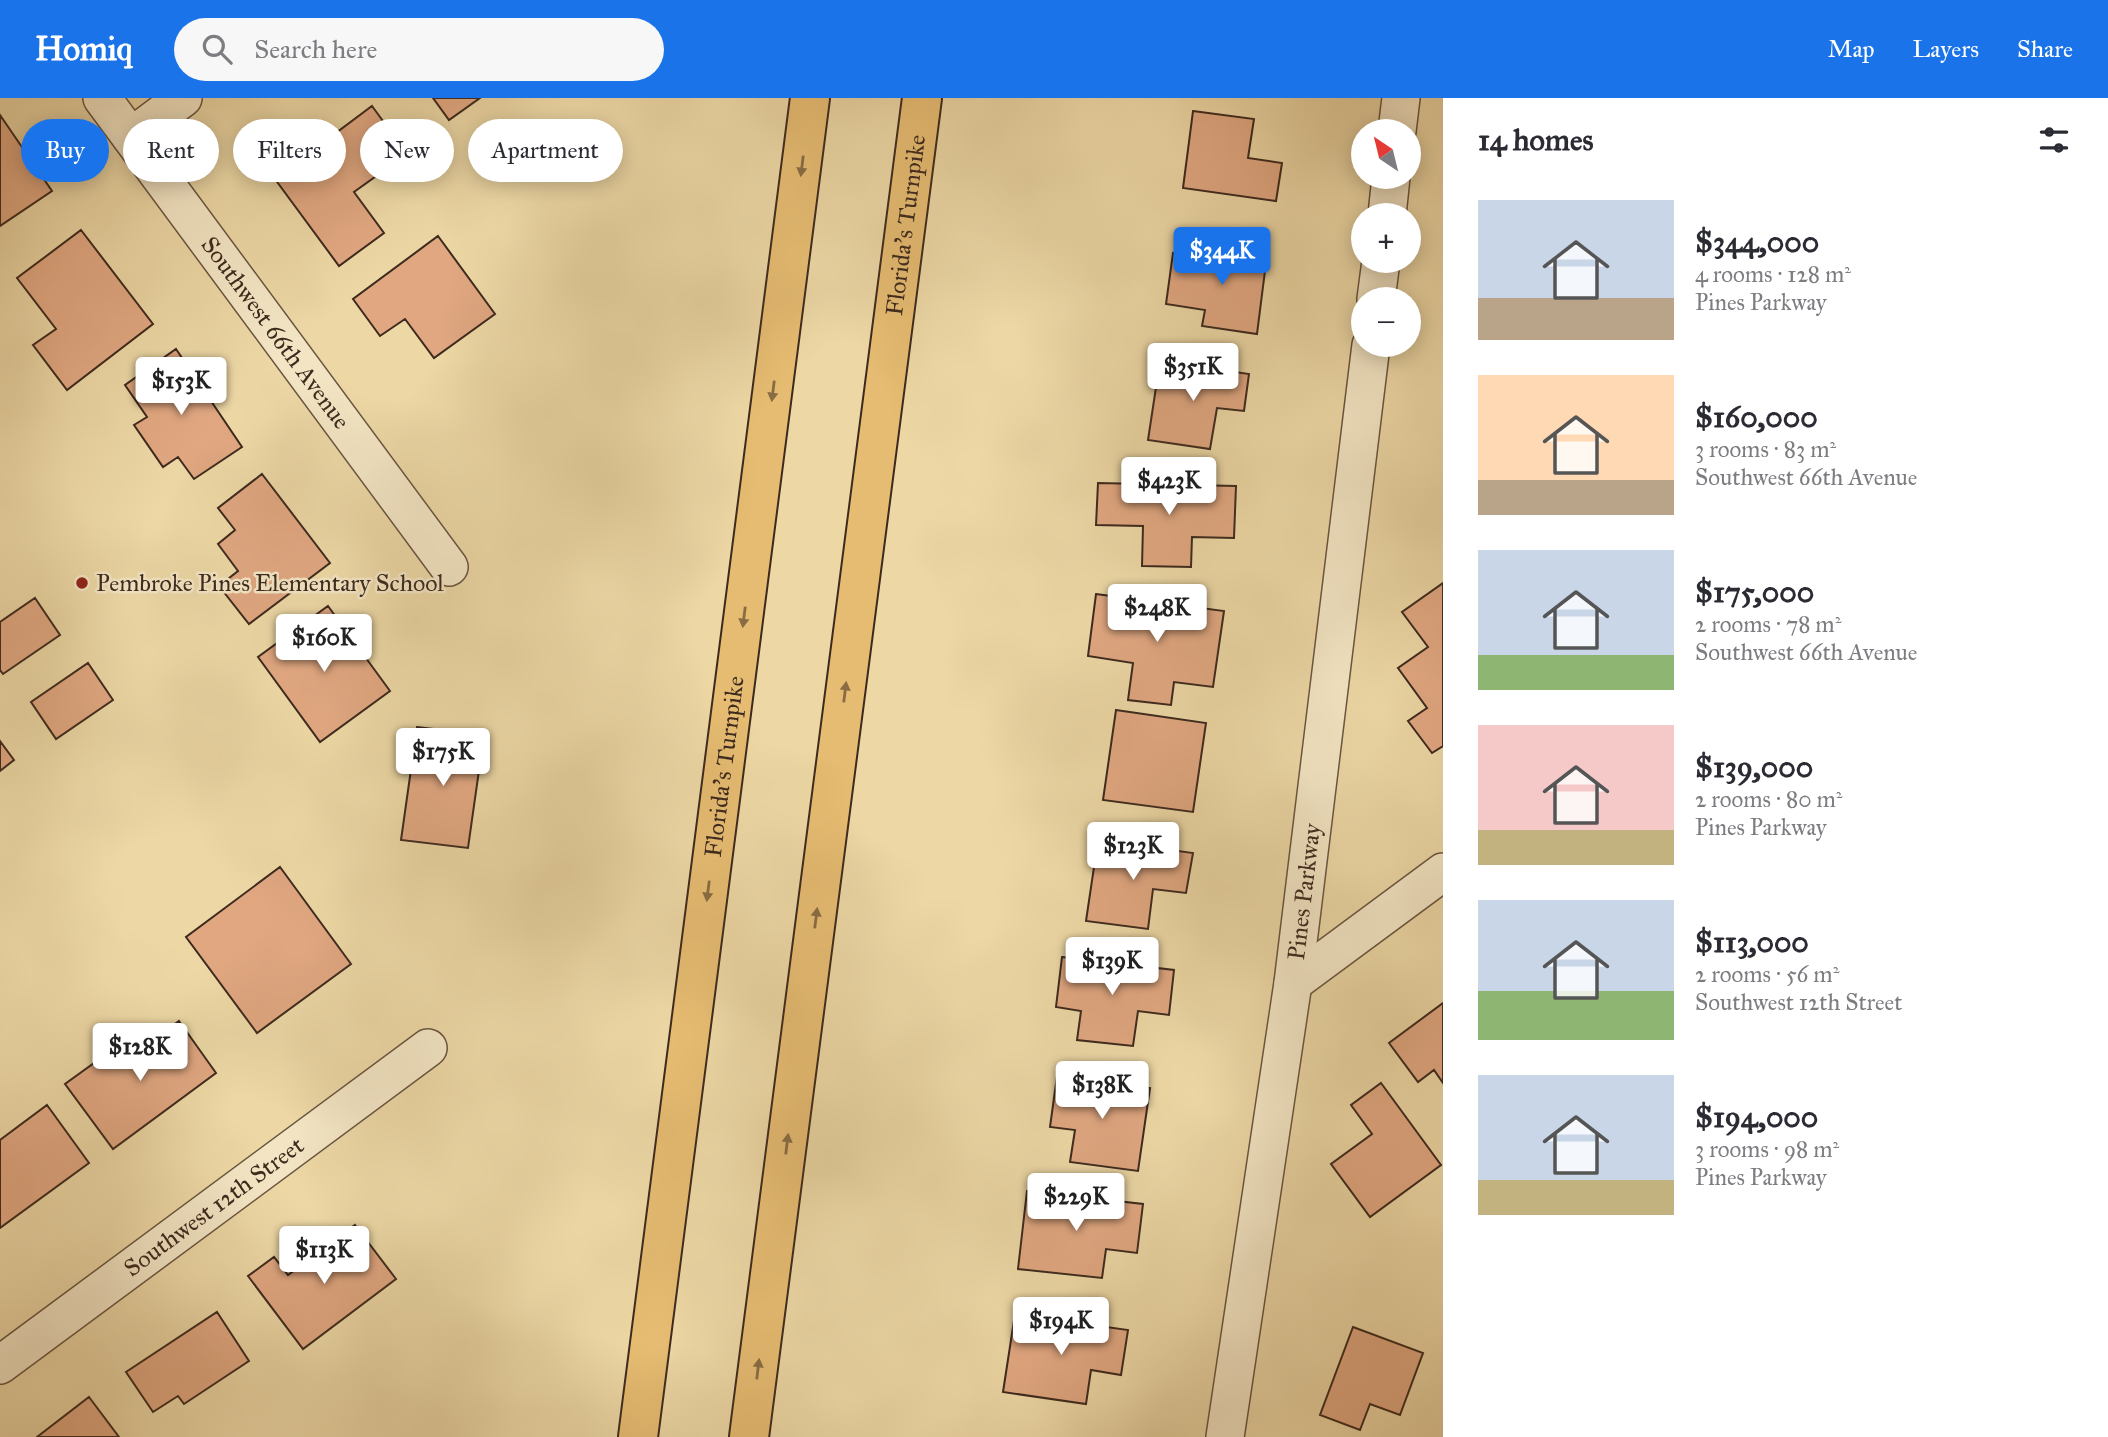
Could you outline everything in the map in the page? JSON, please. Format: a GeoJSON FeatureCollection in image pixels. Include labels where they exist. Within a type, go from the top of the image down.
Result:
{"type":"FeatureCollection","features":[{"type":"Feature","properties":{"kind":"highway","name":"Florida's Turnpike"},"geometry":{"type":"LineString","coordinates":[[638,1437],[810,98]]}},
{"type":"Feature","properties":{"kind":"highway","name":"Florida's Turnpike"},"geometry":{"type":"LineString","coordinates":[[749,1437],[922,98]]}},
{"type":"Feature","properties":{"kind":"street","name":"Southwest 66th Avenue"},"geometry":{"type":"LineString","coordinates":[[102,98],[123,126]]}},
{"type":"Feature","properties":{"kind":"street"},"geometry":{"type":"LineString","coordinates":[[155,119],[183,98]]}},
{"type":"Feature","properties":{"kind":"street"},"geometry":{"type":"LineString","coordinates":[[1398,119],[1401,98]]}},
{"type":"Feature","properties":{"kind":"street","name":"Southwest 66th Avenue"},"geometry":{"type":"LineString","coordinates":[[164,182],[449,567]]}},
{"type":"Feature","properties":{"kind":"street","name":"Pines Parkway"},"geometry":{"type":"LineString","coordinates":[[1225,1437],[1293,983],[1370,357]]}},
{"type":"Feature","properties":{"kind":"street"},"geometry":{"type":"LineString","coordinates":[[1293,983],[1443,872]]}},
{"type":"Feature","properties":{"kind":"street","name":"Southwest 12th Street"},"geometry":{"type":"LineString","coordinates":[[0,1365],[428,1048]]}},
{"type":"Feature","properties":{"kind":"building"},"geometry":{"type":"Polygon","coordinates":[[[433,98],[480,98],[450,119],[433,98]]]}},
{"type":"Feature","properties":{"kind":"building"},"geometry":{"type":"Polygon","coordinates":[[[372,106],[381,119],[360,119],[360,182],[368,182],[354,192],[384,233],[339,266],[277,182],[346,182],[346,125],[372,106]]]}},
{"type":"Feature","properties":{"kind":"building"},"geometry":{"type":"Polygon","coordinates":[[[1193,111],[1254,119],[1248,158],[1282,163],[1276,201],[1183,188],[1193,111]]]}},
{"type":"Feature","properties":{"kind":"building"},"geometry":{"type":"Polygon","coordinates":[[[0,115],[21,146],[21,182],[46,182],[52,191],[0,226],[0,115]]]}},
{"type":"Feature","properties":{"kind":"building"},"geometry":{"type":"Polygon","coordinates":[[[81,230],[153,324],[67,390],[33,345],[56,329],[17,278],[81,230]]]}},
{"type":"Feature","properties":{"kind":"building"},"geometry":{"type":"Polygon","coordinates":[[[438,236],[495,314],[434,358],[405,319],[380,336],[353,299],[438,236]]]}},
{"type":"Feature","properties":{"kind":"building"},"geometry":{"type":"Polygon","coordinates":[[[1227,242],[1268,247],[1257,334],[1202,326],[1205,310],[1166,304],[1173,253],[1224,260],[1227,242]]]}},
{"type":"Feature","properties":{"kind":"building"},"geometry":{"type":"Polygon","coordinates":[[[176,349],[242,447],[194,479],[178,457],[163,467],[134,425],[147,417],[125,385],[176,349]]]}},
{"type":"Feature","properties":{"kind":"building"},"geometry":{"type":"Polygon","coordinates":[[[1160,361],[1249,374],[1244,411],[1217,408],[1210,449],[1148,440],[1160,361]]]}},
{"type":"Feature","properties":{"kind":"building"},"geometry":{"type":"Polygon","coordinates":[[[262,474],[330,563],[249,624],[219,586],[238,571],[218,544],[235,530],[218,508],[262,474]]]}},
{"type":"Feature","properties":{"kind":"building"},"geometry":{"type":"Polygon","coordinates":[[[1098,483],[1236,486],[1234,538],[1192,537],[1191,567],[1142,566],[1143,526],[1096,525],[1098,483]]]}},
{"type":"Feature","properties":{"kind":"building"},"geometry":{"type":"Polygon","coordinates":[[[1443,583],[1443,746],[1432,753],[1408,721],[1427,708],[1398,668],[1428,647],[1402,612],[1443,583]]]}},
{"type":"Feature","properties":{"kind":"building"},"geometry":{"type":"Polygon","coordinates":[[[1096,594],[1224,611],[1213,687],[1174,682],[1171,705],[1128,700],[1133,663],[1088,656],[1096,594]]]}},
{"type":"Feature","properties":{"kind":"building"},"geometry":{"type":"Polygon","coordinates":[[[35,598],[60,635],[3,674],[0,670],[0,622],[35,598]]]}},
{"type":"Feature","properties":{"kind":"building"},"geometry":{"type":"Polygon","coordinates":[[[328,606],[390,691],[320,742],[258,657],[328,606]]]}},
{"type":"Feature","properties":{"kind":"building"},"geometry":{"type":"Polygon","coordinates":[[[88,663],[113,700],[56,739],[31,702],[88,663]]]}},
{"type":"Feature","properties":{"kind":"building"},"geometry":{"type":"Polygon","coordinates":[[[1116,710],[1206,723],[1193,812],[1103,800],[1116,710]]]}},
{"type":"Feature","properties":{"kind":"building"},"geometry":{"type":"Polygon","coordinates":[[[417,727],[484,735],[468,848],[401,840],[417,727]]]}},
{"type":"Feature","properties":{"kind":"building"},"geometry":{"type":"Polygon","coordinates":[[[0,741],[14,760],[0,771],[0,741]]]}},
{"type":"Feature","properties":{"kind":"building"},"geometry":{"type":"Polygon","coordinates":[[[1098,840],[1193,853],[1186,893],[1153,889],[1148,929],[1086,921],[1098,840]]]}},
{"type":"Feature","properties":{"kind":"building"},"geometry":{"type":"Polygon","coordinates":[[[280,867],[351,964],[257,1033],[186,937],[280,867]]]}},
{"type":"Feature","properties":{"kind":"building"},"geometry":{"type":"Polygon","coordinates":[[[1062,957],[1174,970],[1169,1015],[1138,1011],[1133,1046],[1077,1040],[1081,1011],[1056,1007],[1062,957]]]}},
{"type":"Feature","properties":{"kind":"building"},"geometry":{"type":"Polygon","coordinates":[[[1443,1003],[1443,1083],[1434,1070],[1418,1082],[1389,1043],[1443,1003]]]}},
{"type":"Feature","properties":{"kind":"building"},"geometry":{"type":"Polygon","coordinates":[[[179,1021],[216,1073],[113,1149],[65,1084],[126,1040],[136,1053],[179,1021]]]}},
{"type":"Feature","properties":{"kind":"building"},"geometry":{"type":"Polygon","coordinates":[[[1057,1076],[1150,1088],[1138,1171],[1070,1162],[1075,1130],[1050,1127],[1057,1076]]]}},
{"type":"Feature","properties":{"kind":"building"},"geometry":{"type":"Polygon","coordinates":[[[1381,1083],[1441,1165],[1370,1217],[1331,1164],[1372,1134],[1351,1105],[1381,1083]]]}},
{"type":"Feature","properties":{"kind":"building"},"geometry":{"type":"Polygon","coordinates":[[[47,1105],[89,1163],[0,1228],[0,1140],[47,1105]]]}},
{"type":"Feature","properties":{"kind":"building"},"geometry":{"type":"Polygon","coordinates":[[[1027,1191],[1143,1204],[1137,1253],[1106,1249],[1102,1278],[1018,1269],[1027,1191]]]}},
{"type":"Feature","properties":{"kind":"building"},"geometry":{"type":"Polygon","coordinates":[[[355,1225],[396,1279],[303,1349],[248,1276],[274,1257],[288,1275],[355,1225]]]}},
{"type":"Feature","properties":{"kind":"building"},"geometry":{"type":"Polygon","coordinates":[[[217,1312],[249,1361],[184,1404],[178,1396],[153,1412],[126,1372],[217,1312]]]}},
{"type":"Feature","properties":{"kind":"building"},"geometry":{"type":"Polygon","coordinates":[[[1015,1314],[1128,1330],[1121,1375],[1091,1370],[1086,1404],[1003,1392],[1015,1314]]]}},
{"type":"Feature","properties":{"kind":"building"},"geometry":{"type":"Polygon","coordinates":[[[1353,1327],[1423,1353],[1400,1415],[1370,1404],[1360,1430],[1320,1415],[1353,1327]]]}},
{"type":"Feature","properties":{"kind":"building"},"geometry":{"type":"Polygon","coordinates":[[[89,1397],[119,1437],[37,1437],[89,1397]]]}},
{"type":"Feature","properties":{"kind":"place","name":"Pembroke Pines Elementary School"},"geometry":{"type":"Point","coordinates":[82,583]}}]}
